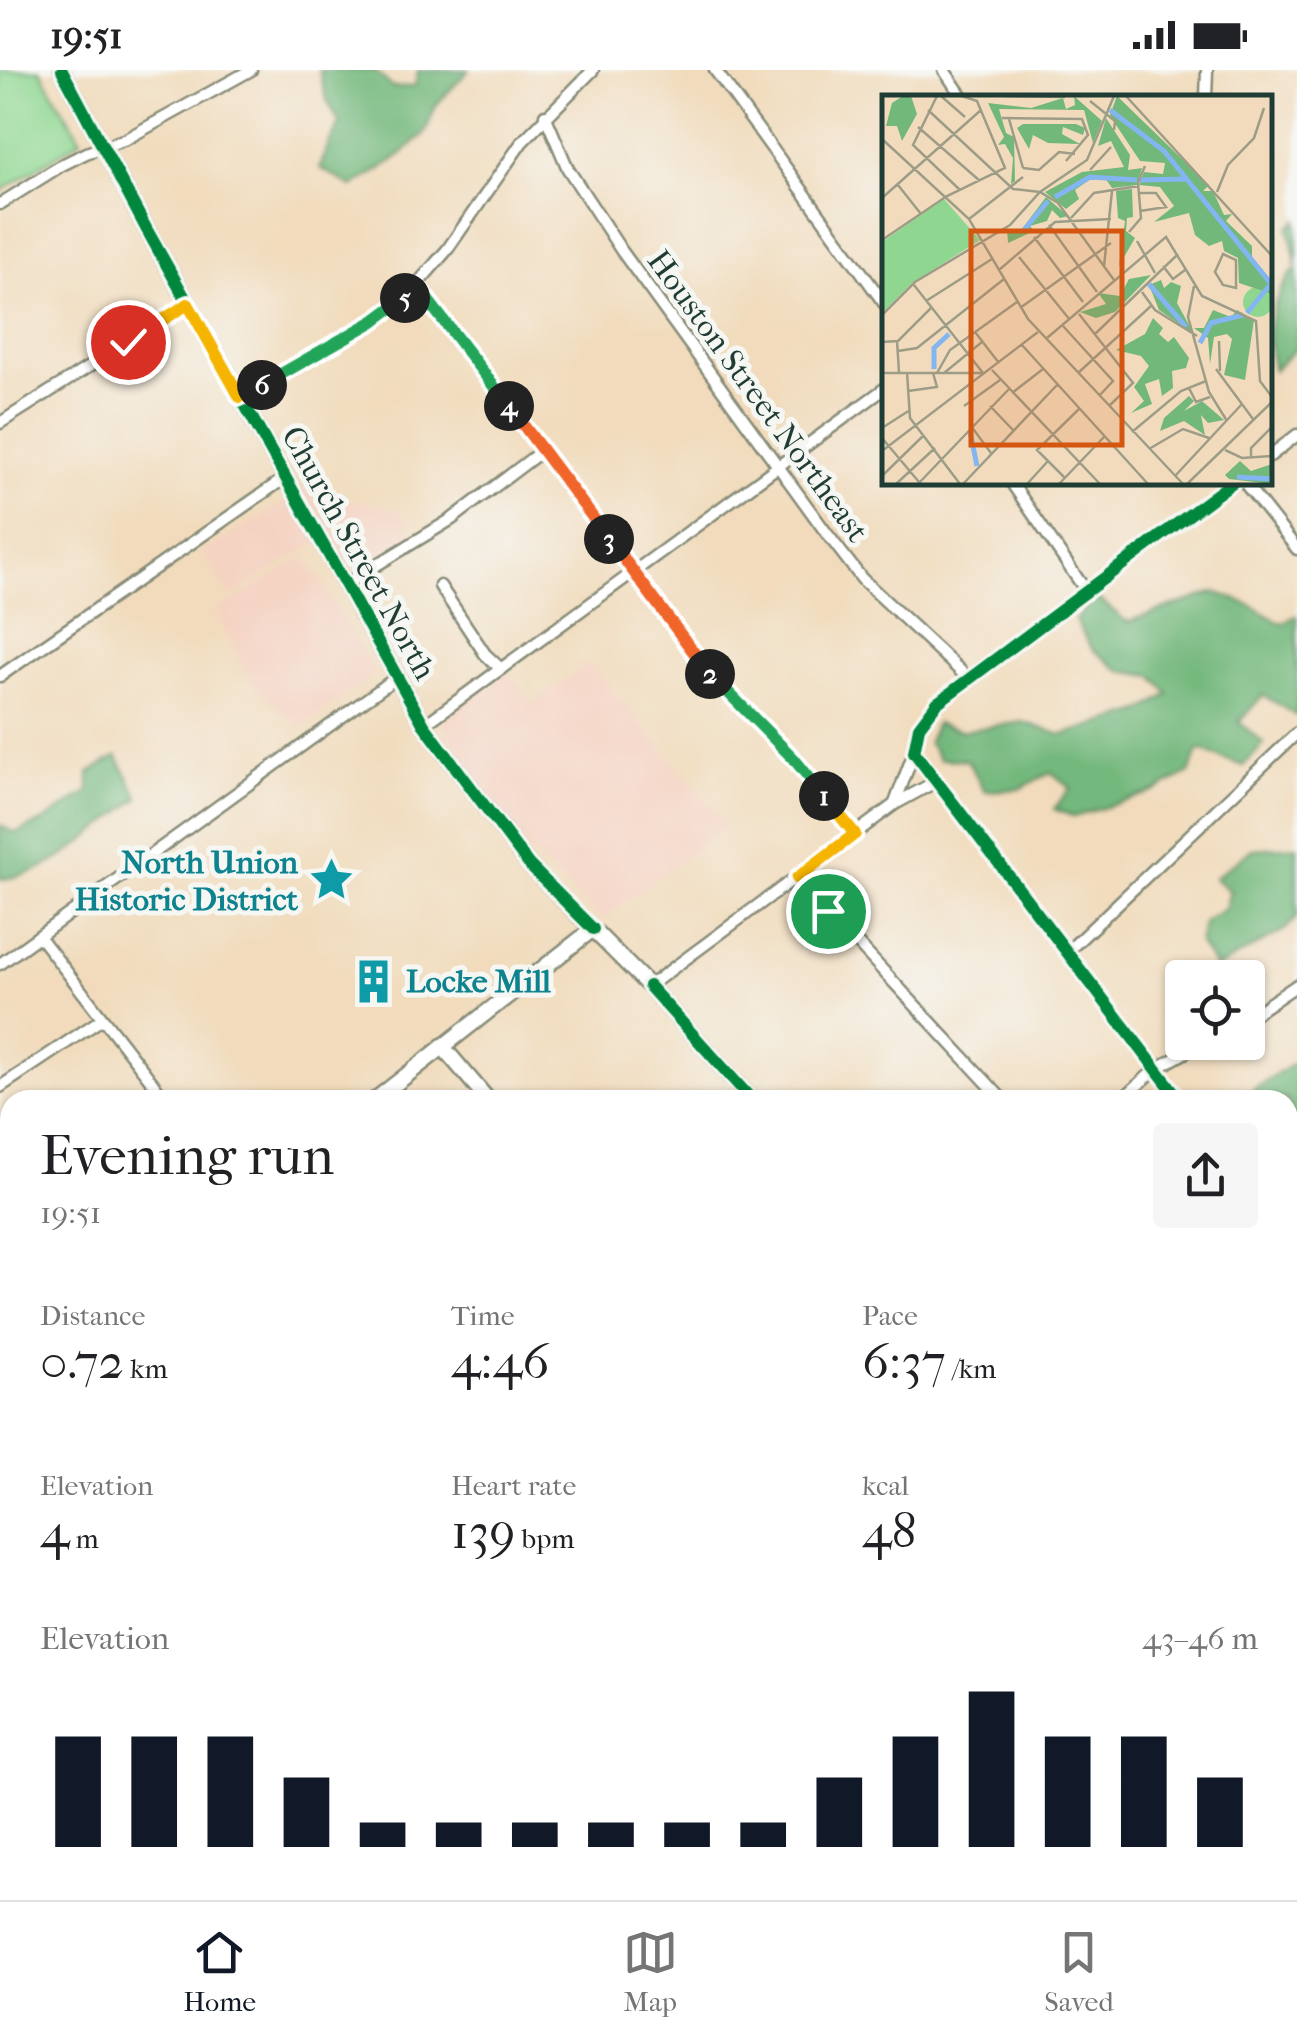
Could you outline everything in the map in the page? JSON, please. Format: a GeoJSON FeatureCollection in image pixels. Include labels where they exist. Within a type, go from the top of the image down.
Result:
{"type":"FeatureCollection","features":[{"type":"Feature","properties":{"kind":"main road","name":"Church Street North"},"geometry":{"type":"LineString","coordinates":[[62,70],[424,725],[529,865],[649,986],[743,1090]]}},
{"type":"Feature","properties":{"kind":"main road"},"geometry":{"type":"LineString","coordinates":[[387,1090],[594,929]]}},
{"type":"Feature","properties":{"kind":"main road"},"geometry":{"type":"LineString","coordinates":[[442,1046],[479,1090]]}},
{"type":"Feature","properties":{"kind":"street"},"geometry":{"type":"LineString","coordinates":[[0,204],[62,166],[126,139],[251,70]]}},
{"type":"Feature","properties":{"kind":"street"},"geometry":{"type":"LineString","coordinates":[[240,397],[374,321],[417,286],[522,142],[593,70]]}},
{"type":"Feature","properties":{"kind":"street"},"geometry":{"type":"LineString","coordinates":[[716,70],[882,300]]}},
{"type":"Feature","properties":{"kind":"street"},"geometry":{"type":"LineString","coordinates":[[944,70],[962,95]]}},
{"type":"Feature","properties":{"kind":"street"},"geometry":{"type":"LineString","coordinates":[[1206,95],[1207,70]]}},
{"type":"Feature","properties":{"kind":"street","name":"Houston Street Northeast"},"geometry":{"type":"LineString","coordinates":[[545,116],[568,169],[621,250],[862,579],[968,678]]}},
{"type":"Feature","properties":{"kind":"street"},"geometry":{"type":"LineString","coordinates":[[417,286],[721,687],[794,759],[855,834]]}},
{"type":"Feature","properties":{"kind":"street"},"geometry":{"type":"LineString","coordinates":[[0,423],[188,304]]}},
{"type":"Feature","properties":{"kind":"street"},"geometry":{"type":"LineString","coordinates":[[424,725],[882,390]]}},
{"type":"Feature","properties":{"kind":"street"},"geometry":{"type":"LineString","coordinates":[[1272,454],[1297,435]]}},
{"type":"Feature","properties":{"kind":"street"},"geometry":{"type":"LineString","coordinates":[[344,584],[452,519],[543,450]]}},
{"type":"Feature","properties":{"kind":"street"},"geometry":{"type":"LineString","coordinates":[[0,676],[285,478]]}},
{"type":"Feature","properties":{"kind":"street"},"geometry":{"type":"LineString","coordinates":[[1013,485],[1086,590]]}},
{"type":"Feature","properties":{"kind":"street"},"geometry":{"type":"LineString","coordinates":[[895,804],[924,716],[968,678],[1232,485]]}},
{"type":"Feature","properties":{"kind":"street"},"geometry":{"type":"LineString","coordinates":[[1237,485],[1297,550]]}},
{"type":"Feature","properties":{"kind":"street"},"geometry":{"type":"LineString","coordinates":[[440,586],[485,654],[500,668]]}},
{"type":"Feature","properties":{"kind":"street"},"geometry":{"type":"LineString","coordinates":[[0,964],[397,677]]}},
{"type":"Feature","properties":{"kind":"street"},"geometry":{"type":"LineString","coordinates":[[1067,952],[1297,734]]}},
{"type":"Feature","properties":{"kind":"street"},"geometry":{"type":"LineString","coordinates":[[914,752],[1172,1090]]}},
{"type":"Feature","properties":{"kind":"street"},"geometry":{"type":"LineString","coordinates":[[649,986],[895,804],[934,782]]}},
{"type":"Feature","properties":{"kind":"street"},"geometry":{"type":"LineString","coordinates":[[797,878],[993,1090]]}},
{"type":"Feature","properties":{"kind":"street"},"geometry":{"type":"LineString","coordinates":[[38,936],[158,1090]]}},
{"type":"Feature","properties":{"kind":"street"},"geometry":{"type":"LineString","coordinates":[[1265,1006],[1297,984]]}},
{"type":"Feature","properties":{"kind":"street"},"geometry":{"type":"LineString","coordinates":[[0,1087],[102,1019]]}},
{"type":"Feature","properties":{"kind":"street"},"geometry":{"type":"LineString","coordinates":[[1132,1090],[1172,1060]]}},
{"type":"Feature","properties":{"kind":"shaded area"},"geometry":{"type":"Polygon","coordinates":[[[308,488],[402,512],[414,536],[348,576],[325,538],[230,597],[202,552],[308,488]]]}},
{"type":"Feature","properties":{"kind":"shaded area"},"geometry":{"type":"Polygon","coordinates":[[[305,556],[376,674],[300,728],[251,681],[215,611],[305,556]]]}},
{"type":"Feature","properties":{"kind":"shaded area"},"geometry":{"type":"Polygon","coordinates":[[[590,662],[726,826],[602,920],[512,834],[438,718],[507,669],[533,703],[590,662]]]}},
{"type":"Feature","properties":{"kind":"green space"},"geometry":{"type":"Polygon","coordinates":[[[0,70],[40,70],[81,140],[0,192],[0,70]]]}},
{"type":"Feature","properties":{"kind":"green space"},"geometry":{"type":"Polygon","coordinates":[[[319,70],[374,70],[393,88],[415,86],[418,70],[469,70],[436,105],[425,133],[394,160],[352,187],[320,168],[340,124],[327,100],[319,70]]]}},
{"type":"Feature","properties":{"kind":"green space"},"geometry":{"type":"Polygon","coordinates":[[[1297,220],[1297,267],[1289,228],[1297,220]]]}},
{"type":"Feature","properties":{"kind":"green space"},"geometry":{"type":"Polygon","coordinates":[[[1297,267],[1297,347],[1274,370],[1272,315],[1297,267]]]}},
{"type":"Feature","properties":{"kind":"green space"},"geometry":{"type":"Polygon","coordinates":[[[1215,592],[1250,605],[1282,624],[1297,615],[1297,716],[1263,695],[1239,722],[1264,744],[1243,766],[1199,749],[1189,773],[1153,792],[1074,817],[1054,809],[1071,788],[1051,772],[1020,789],[985,791],[967,760],[939,759],[928,742],[936,723],[962,731],[1023,722],[1062,735],[1142,711],[1169,694],[1153,676],[1121,671],[1092,649],[1075,620],[1096,597],[1127,622],[1215,592]]]}},
{"type":"Feature","properties":{"kind":"green space"},"geometry":{"type":"Polygon","coordinates":[[[117,756],[139,798],[57,860],[20,876],[0,879],[0,825],[15,833],[41,823],[89,791],[89,773],[117,756]]]}},
{"type":"Feature","properties":{"kind":"green space"},"geometry":{"type":"Polygon","coordinates":[[[1297,846],[1297,917],[1286,929],[1230,960],[1211,960],[1199,943],[1204,921],[1225,909],[1230,891],[1214,878],[1252,849],[1297,846]]]}},
{"type":"Feature","properties":{"kind":"green space"},"geometry":{"type":"Polygon","coordinates":[[[1297,1061],[1297,1090],[1253,1090],[1297,1061]]]}},
{"type":"Feature","properties":{"kind":"cycle path"},"geometry":{"type":"LineString","coordinates":[[62,70],[424,725],[529,865],[593,929]]}},
{"type":"Feature","properties":{"kind":"cycle path"},"geometry":{"type":"LineString","coordinates":[[1172,1090],[914,752],[919,727],[937,703],[1229,485]]}},
{"type":"Feature","properties":{"kind":"cycle path"},"geometry":{"type":"LineString","coordinates":[[649,986],[743,1090]]}},
{"type":"Feature","properties":{"kind":"place","name":"North Union Historic District"},"geometry":{"type":"Point","coordinates":[331,880]}},
{"type":"Feature","properties":{"kind":"place","name":"Locke Mill"},"geometry":{"type":"Point","coordinates":[373,981]}},
{"type":"Feature","properties":{"kind":"route"},"geometry":{"type":"LineString","coordinates":[[128,342],[188,304],[240,397],[374,321],[417,286],[721,687],[794,759],[855,834],[797,878],[828,911]]}}]}
